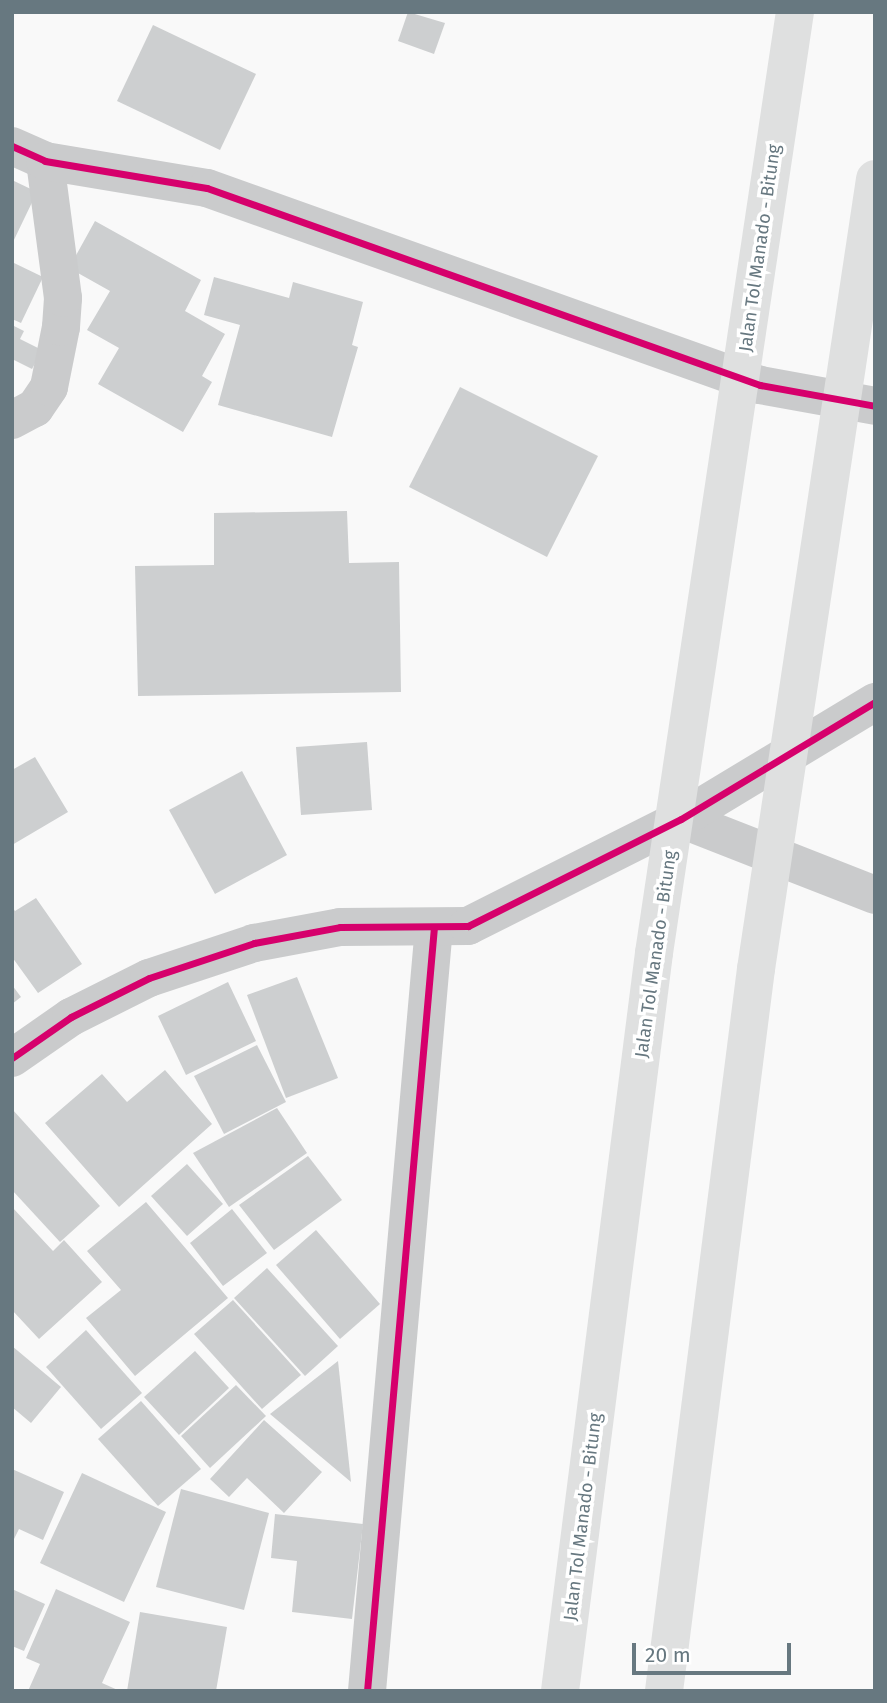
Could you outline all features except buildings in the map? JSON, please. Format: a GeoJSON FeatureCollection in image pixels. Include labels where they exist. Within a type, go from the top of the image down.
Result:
{"type":"FeatureCollection","features":[{"type":"Feature","properties":{"kind":"highway","name":"Jalan Tol Manado - Bitung"},"geometry":{"type":"LineString","coordinates":[[561,1691],[654,953],[795,12]]}},
{"type":"Feature","properties":{"kind":"highway"},"geometry":{"type":"LineString","coordinates":[[664,1691],[756,969],[875,180]]}},
{"type":"Feature","properties":{"kind":"street"},"geometry":{"type":"LineString","coordinates":[[12,420],[35,408],[49,387],[61,327],[62,298],[29,153],[207,188],[760,385],[875,405]]}},
{"type":"Feature","properties":{"kind":"street"},"geometry":{"type":"LineString","coordinates":[[12,1058],[71,1017],[149,978],[254,943],[341,927],[468,926],[681,819],[875,702]]}},
{"type":"Feature","properties":{"kind":"street"},"geometry":{"type":"LineString","coordinates":[[681,819],[875,895]]}},
{"type":"Feature","properties":{"kind":"street"},"geometry":{"type":"LineString","coordinates":[[367,1691],[435,927]]}},
{"type":"Feature","properties":{"kind":"cycle path"},"geometry":{"type":"LineString","coordinates":[[12,146],[45,161],[207,188],[760,385],[875,406]]}},
{"type":"Feature","properties":{"kind":"cycle path"},"geometry":{"type":"LineString","coordinates":[[12,1058],[71,1017],[149,978],[254,943],[340,927],[468,926],[681,819],[875,702]]}},
{"type":"Feature","properties":{"kind":"cycle path"},"geometry":{"type":"LineString","coordinates":[[367,1691],[434,927]]}}]}
